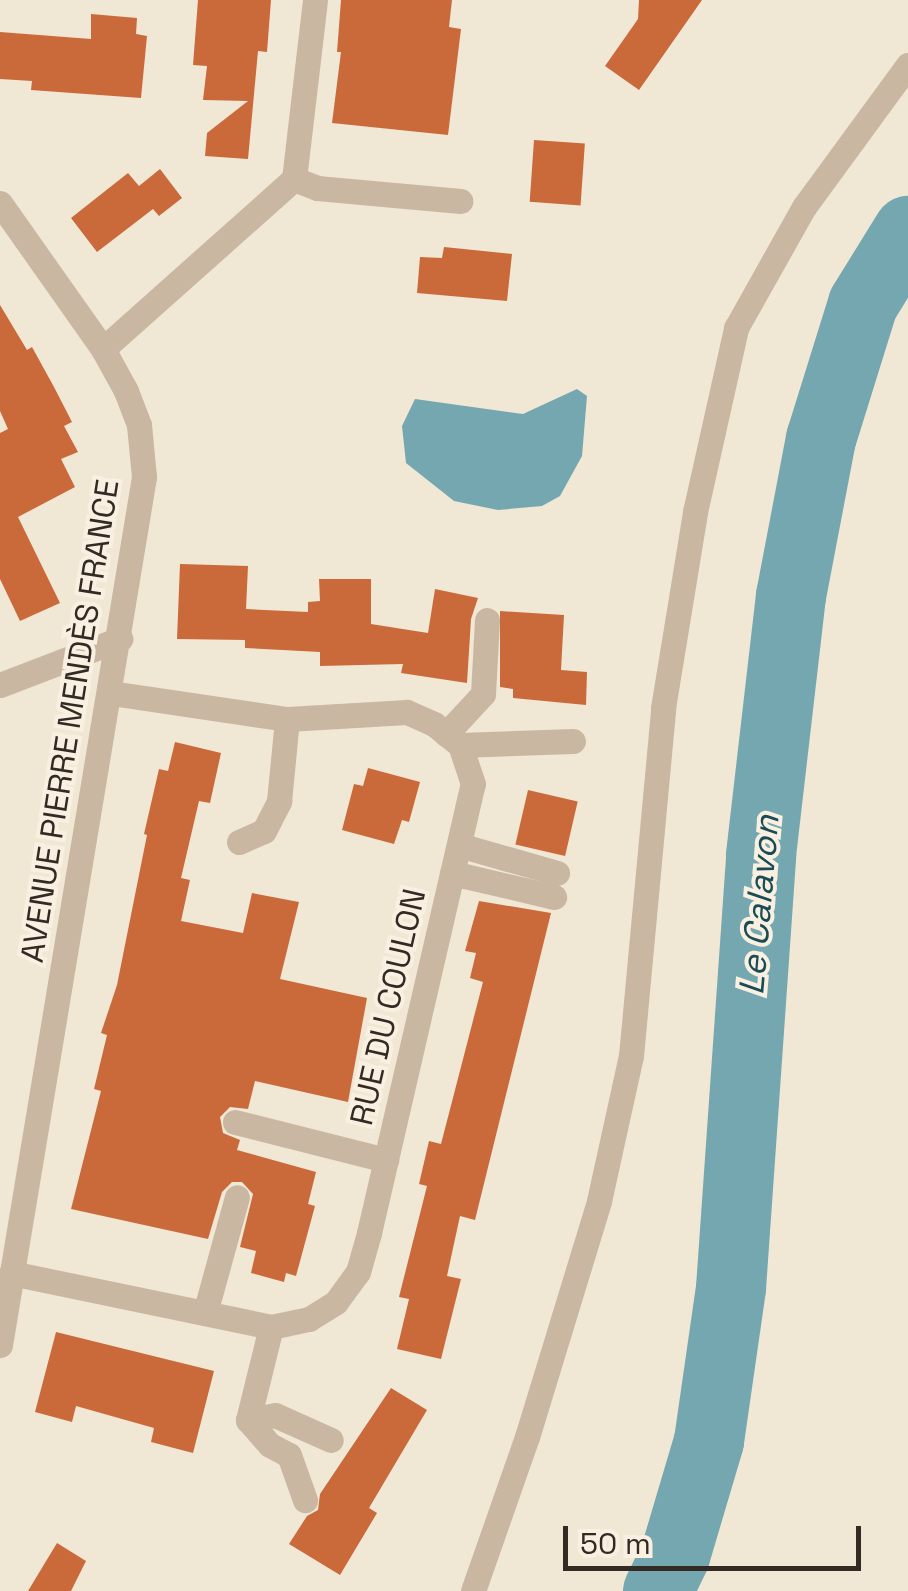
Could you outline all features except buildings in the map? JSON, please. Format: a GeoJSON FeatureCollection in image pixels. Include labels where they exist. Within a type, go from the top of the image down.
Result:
{"type":"FeatureCollection","features":[{"type":"Feature","properties":{"kind":"street"},"geometry":{"type":"LineString","coordinates":[[103,350],[294,180],[314,0]]}},
{"type":"Feature","properties":{"kind":"street"},"geometry":{"type":"LineString","coordinates":[[473,1591],[527,1437],[599,1201],[631,1056],[662,708],[694,512],[736,328],[804,207],[908,65]]}},
{"type":"Feature","properties":{"kind":"street"},"geometry":{"type":"LineString","coordinates":[[294,180],[316,188],[460,201]]}},
{"type":"Feature","properties":{"kind":"street","name":"AVENUE PIERRE MENDÈS FRANCE"},"geometry":{"type":"LineString","coordinates":[[0,203],[8,232],[103,350],[139,426],[144,477],[120,640],[0,1345]]}},
{"type":"Feature","properties":{"kind":"street"},"geometry":{"type":"LineString","coordinates":[[453,739],[483,694],[487,620]]}},
{"type":"Feature","properties":{"kind":"street"},"geometry":{"type":"LineString","coordinates":[[0,685],[120,640]]}},
{"type":"Feature","properties":{"kind":"street"},"geometry":{"type":"LineString","coordinates":[[111,694],[287,718],[407,712],[453,739],[572,741]]}},
{"type":"Feature","properties":{"kind":"street"},"geometry":{"type":"LineString","coordinates":[[239,842],[264,830],[279,801],[287,718]]}},
{"type":"Feature","properties":{"kind":"street","name":"RUE DU COULON"},"geometry":{"type":"LineString","coordinates":[[11,1273],[270,1327],[309,1319],[336,1302],[358,1272],[472,784],[453,739]]}},
{"type":"Feature","properties":{"kind":"street"},"geometry":{"type":"LineString","coordinates":[[452,873],[556,885],[458,845]]}},
{"type":"Feature","properties":{"kind":"street"},"geometry":{"type":"LineString","coordinates":[[235,1122],[386,1160]]}},
{"type":"Feature","properties":{"kind":"street"},"geometry":{"type":"LineString","coordinates":[[205,1313],[238,1198]]}},
{"type":"Feature","properties":{"kind":"street"},"geometry":{"type":"LineString","coordinates":[[248,1420],[270,1327]]}},
{"type":"Feature","properties":{"kind":"street"},"geometry":{"type":"LineString","coordinates":[[248,1420],[275,1415],[331,1440]]}},
{"type":"Feature","properties":{"kind":"street"},"geometry":{"type":"LineString","coordinates":[[248,1420],[270,1445],[288,1456],[306,1500]]}},
{"type":"Feature","properties":{"kind":"water"},"geometry":{"type":"Polygon","coordinates":[[[577,389],[587,396],[582,456],[560,496],[542,506],[498,510],[454,501],[406,463],[402,426],[415,399],[523,414],[577,389]]]}},
{"type":"Feature","properties":{"kind":"waterway","name":"Le Calavon"},"geometry":{"type":"LineString","coordinates":[[658,1591],[675,1556],[709,1441],[731,1288],[761,855],[791,596],[821,439],[863,304],[908,231]]}}]}
